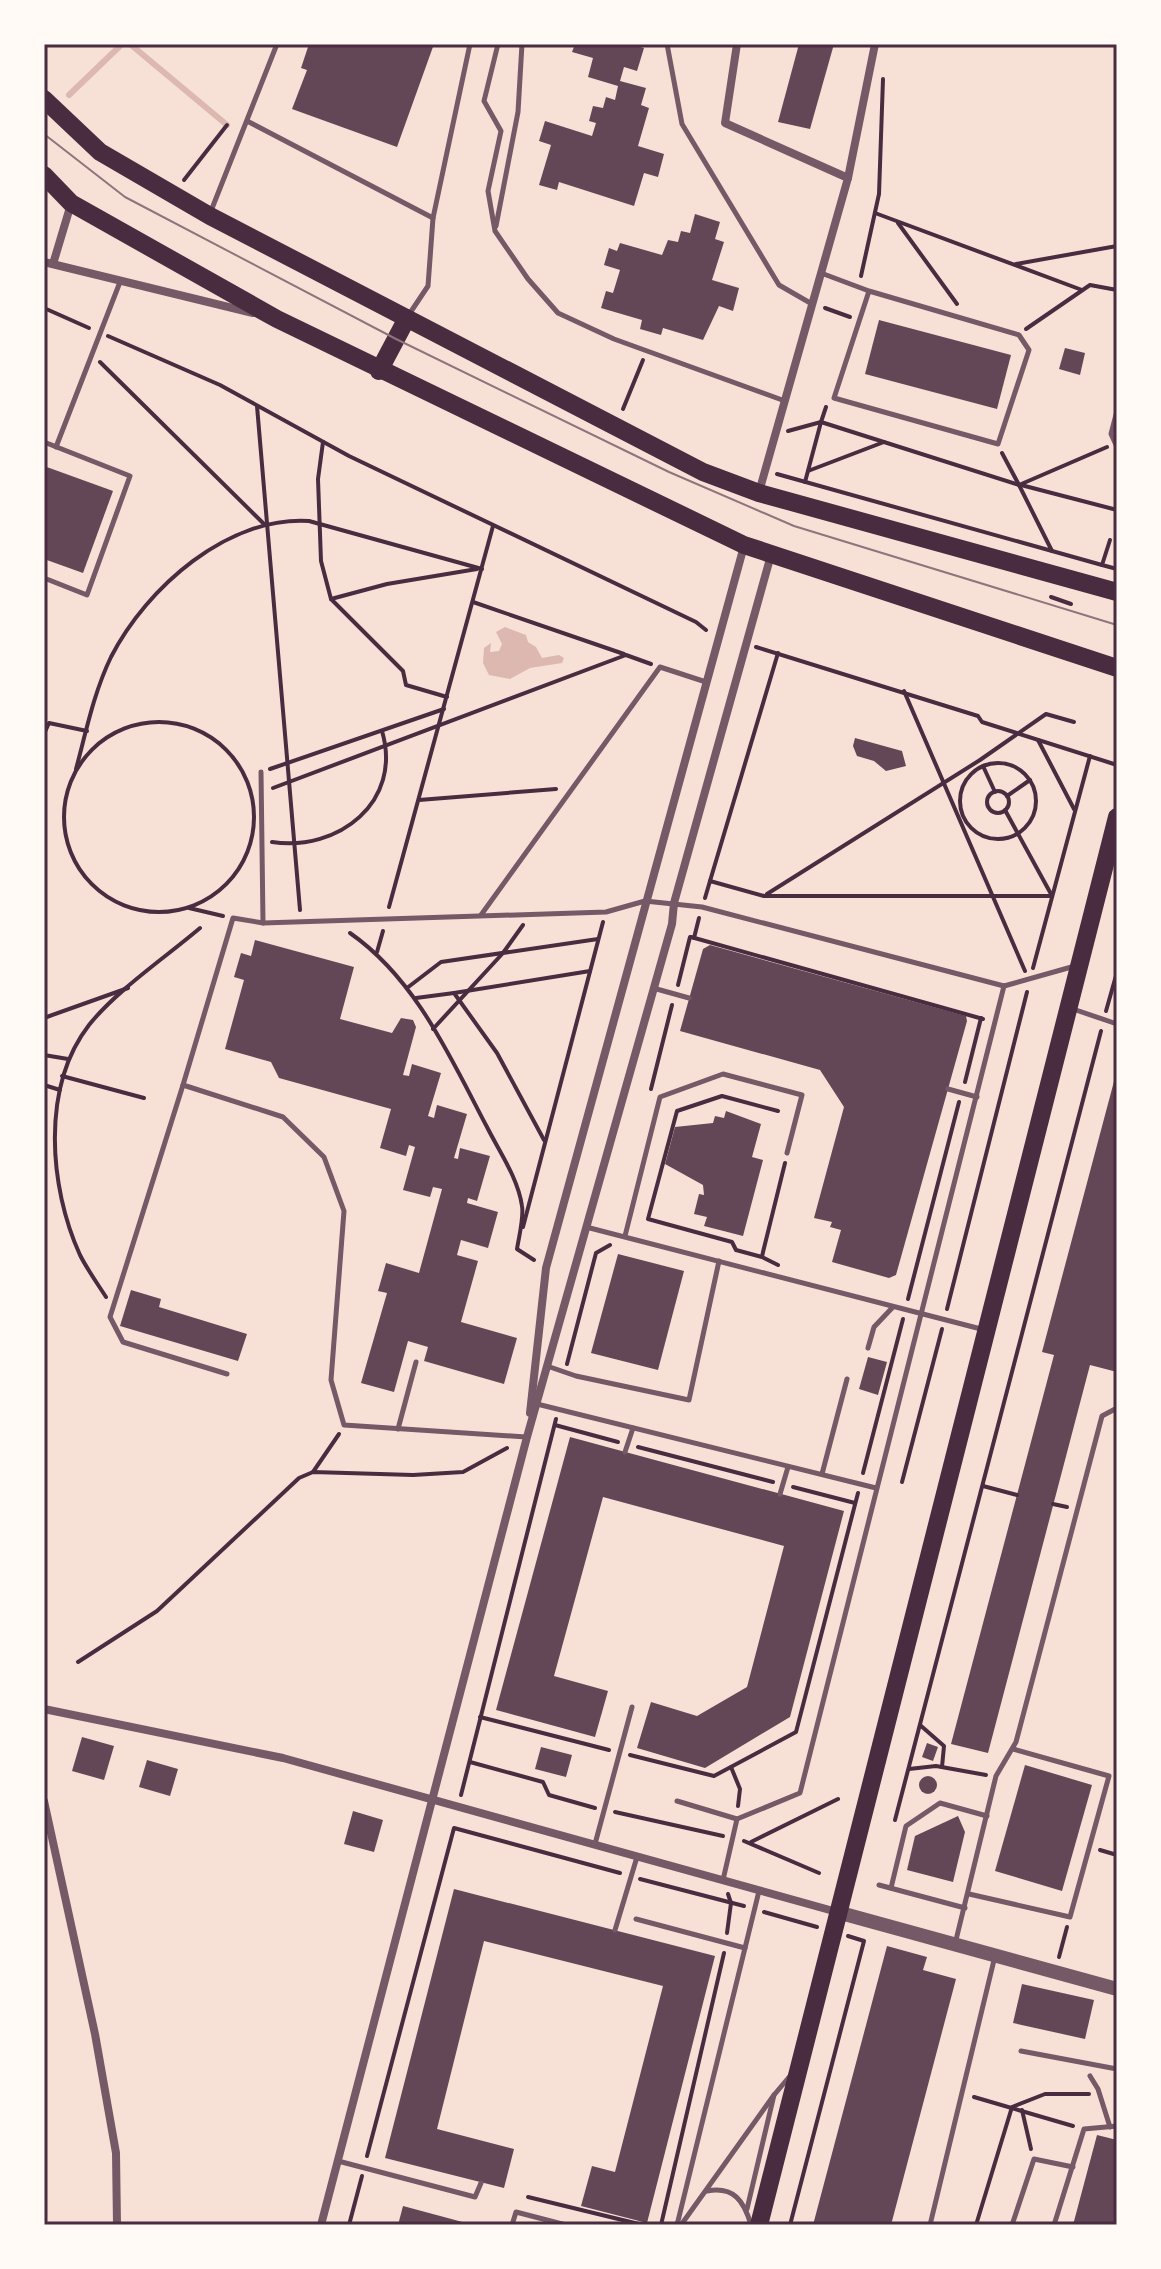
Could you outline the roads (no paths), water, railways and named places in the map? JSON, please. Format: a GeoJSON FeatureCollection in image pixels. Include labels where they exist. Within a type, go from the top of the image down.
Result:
{"type":"FeatureCollection","features":[{"type":"Feature","properties":{"kind":"main road"},"geometry":{"type":"LineString","coordinates":[[44,99],[100,152],[210,216],[703,472],[759,493],[1117,592]]}},
{"type":"Feature","properties":{"kind":"main road"},"geometry":{"type":"LineString","coordinates":[[44,175],[71,203],[277,319],[744,545],[1117,668]]}},
{"type":"Feature","properties":{"kind":"main road"},"geometry":{"type":"LineString","coordinates":[[379,371],[406,320]]}},
{"type":"Feature","properties":{"kind":"main road"},"geometry":{"type":"LineString","coordinates":[[759,2225],[1117,817]]}},
{"type":"Feature","properties":{"kind":"street"},"geometry":{"type":"LineString","coordinates":[[737,44],[725,123],[848,178]]}},
{"type":"Feature","properties":{"kind":"street"},"geometry":{"type":"LineString","coordinates":[[759,493],[848,178],[875,44]]}},
{"type":"Feature","properties":{"kind":"street"},"geometry":{"type":"LineString","coordinates":[[71,203],[48,263],[277,319]]}},
{"type":"Feature","properties":{"kind":"street"},"geometry":{"type":"LineString","coordinates":[[527,1437],[546,1268],[744,545]]}},
{"type":"Feature","properties":{"kind":"street"},"geometry":{"type":"LineString","coordinates":[[321,2225],[527,1437],[672,924],[674,903],[771,555]]}},
{"type":"Feature","properties":{"kind":"street"},"geometry":{"type":"LineString","coordinates":[[44,1709],[283,1758],[1117,1989]]}},
{"type":"Feature","properties":{"kind":"street"},"geometry":{"type":"LineString","coordinates":[[44,1801],[95,2034],[116,2153],[117,2225]]}},
{"type":"Feature","properties":{"kind":"lane"},"geometry":{"type":"LineString","coordinates":[[210,216],[277,44]]}},
{"type":"Feature","properties":{"kind":"lane"},"geometry":{"type":"LineString","coordinates":[[406,320],[428,286],[433,218],[470,44]]}},
{"type":"Feature","properties":{"kind":"lane"},"geometry":{"type":"LineString","coordinates":[[498,44],[484,101],[501,131],[488,191],[495,231],[528,279],[558,313],[647,351],[786,402]]}},
{"type":"Feature","properties":{"kind":"lane"},"geometry":{"type":"LineString","coordinates":[[495,231],[518,112],[522,44]]}},
{"type":"Feature","properties":{"kind":"lane"},"geometry":{"type":"LineString","coordinates":[[667,44],[682,124],[779,285],[812,304]]}},
{"type":"Feature","properties":{"kind":"lane"},"geometry":{"type":"LineString","coordinates":[[247,121],[433,218]]}},
{"type":"Feature","properties":{"kind":"lane"},"geometry":{"type":"LineString","coordinates":[[821,273],[858,288],[869,291],[970,321],[1019,335],[1029,350],[998,444],[834,398],[869,291]]}},
{"type":"Feature","properties":{"kind":"lane"},"geometry":{"type":"LineString","coordinates":[[56,447],[121,281]]}},
{"type":"Feature","properties":{"kind":"lane"},"geometry":{"type":"LineString","coordinates":[[1115,446],[1111,434],[1117,411]]}},
{"type":"Feature","properties":{"kind":"lane"},"geometry":{"type":"LineString","coordinates":[[44,442],[130,476],[87,595],[44,578]]}},
{"type":"Feature","properties":{"kind":"lane"},"geometry":{"type":"LineString","coordinates":[[481,915],[576,788],[660,667],[706,682]]}},
{"type":"Feature","properties":{"kind":"lane"},"geometry":{"type":"LineString","coordinates":[[261,772],[263,923]]}},
{"type":"Feature","properties":{"kind":"lane"},"geometry":{"type":"LineString","coordinates":[[227,1374],[123,1342],[110,1317],[233,918],[263,923],[606,912],[645,901],[702,907],[1004,986],[1078,965]]}},
{"type":"Feature","properties":{"kind":"lane"},"geometry":{"type":"LineString","coordinates":[[677,1801],[737,1819],[800,1793],[1004,986]]}},
{"type":"Feature","properties":{"kind":"lane"},"geometry":{"type":"LineString","coordinates":[[652,988],[689,998]]}},
{"type":"Feature","properties":{"kind":"lane"},"geometry":{"type":"LineString","coordinates":[[1067,1008],[1117,1024]]}},
{"type":"Feature","properties":{"kind":"lane"},"geometry":{"type":"LineString","coordinates":[[625,1236],[660,1097],[723,1074],[802,1095],[787,1153]]}},
{"type":"Feature","properties":{"kind":"lane"},"geometry":{"type":"LineString","coordinates":[[183,1085],[283,1117],[324,1157],[344,1211],[331,1380],[344,1425],[527,1437]]}},
{"type":"Feature","properties":{"kind":"lane"},"geometry":{"type":"LineString","coordinates":[[948,1089],[977,1097]]}},
{"type":"Feature","properties":{"kind":"lane"},"geometry":{"type":"LineString","coordinates":[[586,1227],[986,1330]]}},
{"type":"Feature","properties":{"kind":"lane"},"geometry":{"type":"LineString","coordinates":[[547,1366],[576,1376],[689,1400],[719,1261]]}},
{"type":"Feature","properties":{"kind":"lane"},"geometry":{"type":"LineString","coordinates":[[868,1348],[874,1327],[894,1307]]}},
{"type":"Feature","properties":{"kind":"lane"},"geometry":{"type":"LineString","coordinates":[[398,1429],[416,1362]]}},
{"type":"Feature","properties":{"kind":"lane"},"geometry":{"type":"LineString","coordinates":[[821,1475],[847,1379]]}},
{"type":"Feature","properties":{"kind":"lane"},"geometry":{"type":"LineString","coordinates":[[537,1404],[876,1488]]}},
{"type":"Feature","properties":{"kind":"lane"},"geometry":{"type":"LineString","coordinates":[[955,1945],[996,1776],[1012,1749],[1102,1416],[1117,1408]]}},
{"type":"Feature","properties":{"kind":"lane"},"geometry":{"type":"LineString","coordinates":[[625,1452],[633,1428]]}},
{"type":"Feature","properties":{"kind":"lane"},"geometry":{"type":"LineString","coordinates":[[780,1494],[788,1467]]}},
{"type":"Feature","properties":{"kind":"lane"},"geometry":{"type":"LineString","coordinates":[[594,1845],[632,1707]]}},
{"type":"Feature","properties":{"kind":"lane"},"geometry":{"type":"LineString","coordinates":[[969,1894],[1070,1917],[1091,1847],[1109,1776],[1012,1749]]}},
{"type":"Feature","properties":{"kind":"lane"},"geometry":{"type":"LineString","coordinates":[[891,1888],[906,1826],[940,1803],[987,1816]]}},
{"type":"Feature","properties":{"kind":"lane"},"geometry":{"type":"LineString","coordinates":[[723,1881],[737,1819]]}},
{"type":"Feature","properties":{"kind":"lane"},"geometry":{"type":"LineString","coordinates":[[615,1930],[637,1857]]}},
{"type":"Feature","properties":{"kind":"lane"},"geometry":{"type":"LineString","coordinates":[[879,1885],[965,1908]]}},
{"type":"Feature","properties":{"kind":"lane"},"geometry":{"type":"LineString","coordinates":[[679,2225],[759,1891]]}},
{"type":"Feature","properties":{"kind":"lane"},"geometry":{"type":"LineString","coordinates":[[636,1919],[745,1948]]}},
{"type":"Feature","properties":{"kind":"lane"},"geometry":{"type":"LineString","coordinates":[[930,2225],[996,1955]]}},
{"type":"Feature","properties":{"kind":"lane"},"geometry":{"type":"LineString","coordinates":[[1021,2051],[1117,2069]]}},
{"type":"Feature","properties":{"kind":"lane"},"geometry":{"type":"LineString","coordinates":[[679,2225],[798,2066]]}},
{"type":"Feature","properties":{"kind":"lane"},"geometry":{"type":"LineString","coordinates":[[1054,2225],[1084,2129],[1113,2126],[1090,2076]]}},
{"type":"Feature","properties":{"kind":"lane"},"geometry":{"type":"LineString","coordinates":[[747,2209],[774,2095]]}},
{"type":"Feature","properties":{"kind":"lane"},"geometry":{"type":"LineString","coordinates":[[1012,2225],[1034,2159],[1073,2167]]}},
{"type":"Feature","properties":{"kind":"lane"},"geometry":{"type":"LineString","coordinates":[[338,2161],[475,2197],[481,2183]]}},
{"type":"Feature","properties":{"kind":"lane"},"geometry":{"type":"LineString","coordinates":[[706,2191],[725,2188],[736,2195],[747,2209],[751,2225]]}},
{"type":"Feature","properties":{"kind":"lane"},"geometry":{"type":"LineString","coordinates":[[512,2225],[516,2212],[566,2225]]}},
{"type":"Feature","properties":{"kind":"waterway"},"geometry":{"type":"LineString","coordinates":[[69,95],[122,44]]}},
{"type":"Feature","properties":{"kind":"waterway"},"geometry":{"type":"LineString","coordinates":[[130,44],[227,125]]}},
{"type":"Feature","properties":{"kind":"tram line"},"geometry":{"type":"LineString","coordinates":[[44,134],[125,197],[396,339],[669,472],[794,526],[1117,625]]}}]}
